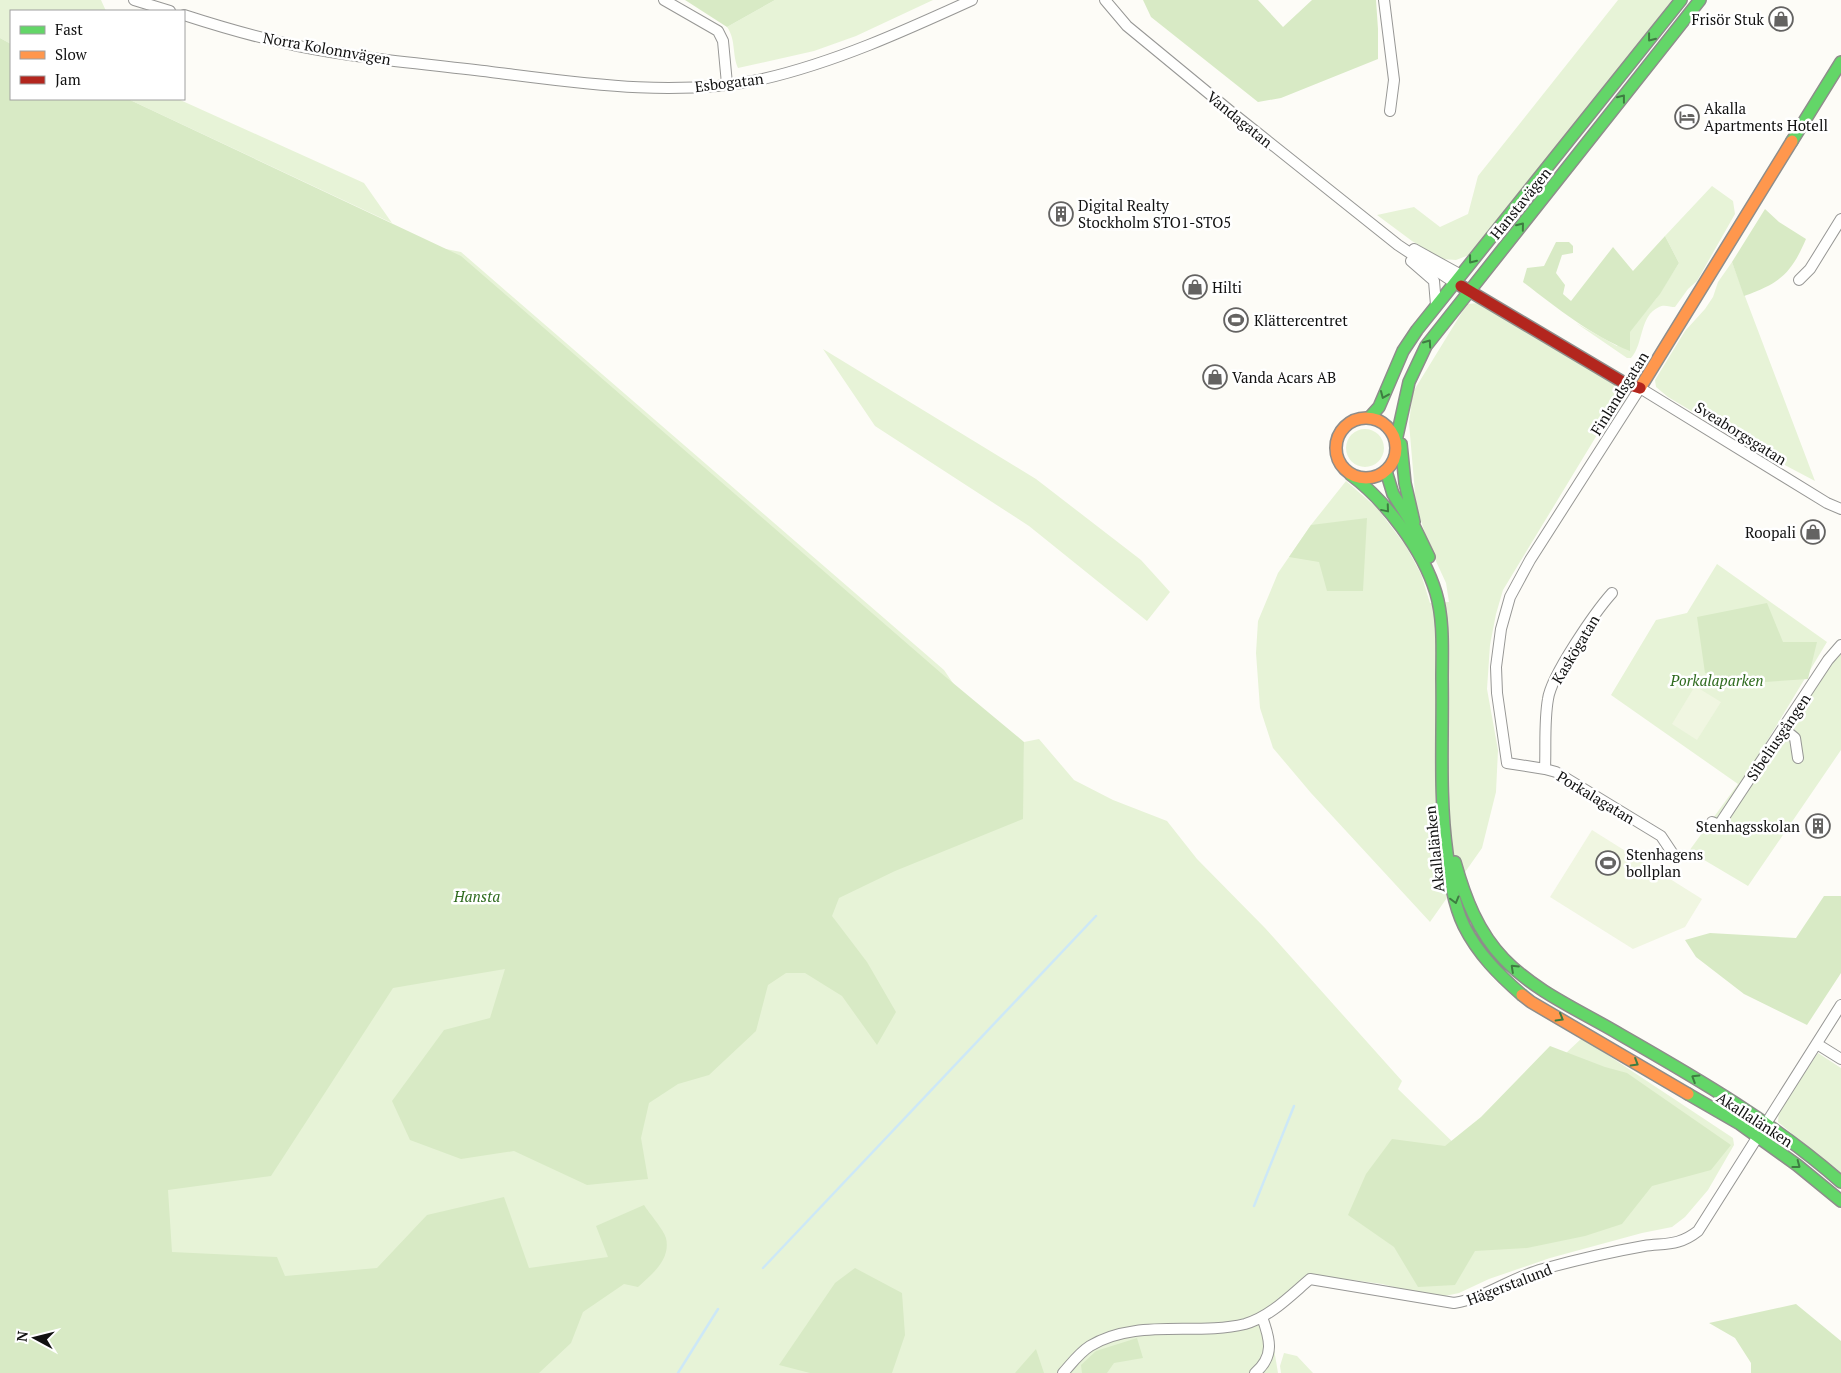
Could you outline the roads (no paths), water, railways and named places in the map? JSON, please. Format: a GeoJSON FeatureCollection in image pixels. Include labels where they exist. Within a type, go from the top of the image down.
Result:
{"type":"FeatureCollection","features":[{"type":"Feature","properties":{"kind":"main road","name":"Hanstavägen"},"geometry":{"type":"LineString","coordinates":[[1369,418],[1379,407],[1403,351],[1436,305],[1681,0]]}},
{"type":"Feature","properties":{"kind":"main road","name":"Hanstavägen"},"geometry":{"type":"LineString","coordinates":[[1396,441],[1409,382],[1426,346],[1700,0]]}},
{"type":"Feature","properties":{"kind":"main road","name":"Finlandsgatan"},"geometry":{"type":"LineString","coordinates":[[1640,388],[1841,62]]}},
{"type":"Feature","properties":{"kind":"main road","name":"Sveaborgsgatan"},"geometry":{"type":"LineString","coordinates":[[1458,279],[1628,376],[1640,388]]}},
{"type":"Feature","properties":{"kind":"main road"},"geometry":{"type":"LineString","coordinates":[[1361,418],[1378,420],[1386,425],[1396,441],[1395,458],[1386,471],[1378,476],[1369,478],[1360,478],[1351,474],[1340,464],[1336,450],[1340,433],[1345,426],[1361,418]]}},
{"type":"Feature","properties":{"kind":"main road"},"geometry":{"type":"LineString","coordinates":[[1400,421],[1405,483],[1415,529]]}},
{"type":"Feature","properties":{"kind":"main road","name":"Akallalänken"},"geometry":{"type":"LineString","coordinates":[[1386,471],[1388,484],[1415,529],[1440,583],[1449,622],[1452,660],[1452,804],[1455,859],[1462,890],[1480,928],[1503,958],[1517,972],[1534,984],[1766,1122],[1806,1152],[1841,1182]]}},
{"type":"Feature","properties":{"kind":"main road","name":"Akallalänken"},"geometry":{"type":"LineString","coordinates":[[1351,474],[1366,486],[1394,517],[1418,552],[1436,593],[1442,632],[1443,825],[1455,904],[1464,926],[1474,943],[1498,974],[1531,1002],[1740,1124],[1797,1165],[1841,1201]]}},
{"type":"Feature","properties":{"kind":"street"},"geometry":{"type":"LineString","coordinates":[[134,0],[167,10]]}},
{"type":"Feature","properties":{"kind":"street"},"geometry":{"type":"LineString","coordinates":[[664,0],[718,31],[723,41],[727,84]]}},
{"type":"Feature","properties":{"kind":"street","name":"Esbogatan"},"geometry":{"type":"LineString","coordinates":[[472,70],[640,87],[671,88],[727,84],[762,79],[860,50],[972,0]]}},
{"type":"Feature","properties":{"kind":"street","name":"Vandagatan"},"geometry":{"type":"LineString","coordinates":[[1105,0],[1127,26],[1398,245],[1458,279]]}},
{"type":"Feature","properties":{"kind":"street"},"geometry":{"type":"LineString","coordinates":[[1384,0],[1394,80],[1390,110]]}},
{"type":"Feature","properties":{"kind":"street","name":"Norra Kolonnvägen"},"geometry":{"type":"LineString","coordinates":[[185,16],[299,46],[415,64],[472,70]]}},
{"type":"Feature","properties":{"kind":"street"},"geometry":{"type":"LineString","coordinates":[[1799,280],[1810,269],[1841,219]]}},
{"type":"Feature","properties":{"kind":"street","name":"Vandagatan"},"geometry":{"type":"LineString","coordinates":[[1382,231],[1458,279]]}},
{"type":"Feature","properties":{"kind":"street","name":"Vandagatan"},"geometry":{"type":"LineString","coordinates":[[1398,245],[1406,258],[1434,280],[1436,305]]}},
{"type":"Feature","properties":{"kind":"street","name":"Sveaborgsgatan"},"geometry":{"type":"LineString","coordinates":[[1640,388],[1841,509]]}},
{"type":"Feature","properties":{"kind":"street","name":"Finlandsgatan"},"geometry":{"type":"LineString","coordinates":[[1507,763],[1497,693],[1496,667],[1501,629],[1510,597],[1530,560],[1640,388]]}},
{"type":"Feature","properties":{"kind":"street","name":"Sveaborgsgatan"},"geometry":{"type":"LineString","coordinates":[[1827,502],[1841,516]]}},
{"type":"Feature","properties":{"kind":"street","name":"Kaskögatan"},"geometry":{"type":"LineString","coordinates":[[1546,769],[1548,698],[1561,668],[1601,606],[1612,594]]}},
{"type":"Feature","properties":{"kind":"street","name":"Sibeliusgången"},"geometry":{"type":"LineString","coordinates":[[1712,822],[1719,825],[1828,660],[1841,645]]}},
{"type":"Feature","properties":{"kind":"street"},"geometry":{"type":"LineString","coordinates":[[1784,729],[1795,738],[1798,758]]}},
{"type":"Feature","properties":{"kind":"street","name":"Porkalagatan"},"geometry":{"type":"LineString","coordinates":[[1507,763],[1556,772],[1661,836],[1673,854]]}},
{"type":"Feature","properties":{"kind":"street","name":"Hägerstalund"},"geometry":{"type":"LineString","coordinates":[[1063,1373],[1089,1347],[1111,1336],[1142,1331],[1229,1327],[1246,1324],[1273,1310],[1310,1279],[1454,1303],[1473,1298],[1540,1269],[1645,1246],[1681,1242],[1698,1231],[1841,1005]]}},
{"type":"Feature","properties":{"kind":"street"},"geometry":{"type":"LineString","coordinates":[[1817,1044],[1841,1060]]}},
{"type":"Feature","properties":{"kind":"street"},"geometry":{"type":"LineString","coordinates":[[1255,1373],[1265,1362],[1268,1354],[1269,1336],[1262,1317]]}},
{"type":"Feature","properties":{"kind":"waterway"},"geometry":{"type":"LineString","coordinates":[[763,1268],[1096,916]]}},
{"type":"Feature","properties":{"kind":"waterway"},"geometry":{"type":"LineString","coordinates":[[1254,1206],[1294,1106]]}},
{"type":"Feature","properties":{"kind":"waterway"},"geometry":{"type":"LineString","coordinates":[[678,1373],[718,1309]]}},
{"type":"Feature","properties":{"kind":"place","name":"Frisör Stuk"},"geometry":{"type":"Point","coordinates":[1781,19]}},
{"type":"Feature","properties":{"kind":"place","name":"Akalla Apartments Hotell"},"geometry":{"type":"Point","coordinates":[1687,117]}},
{"type":"Feature","properties":{"kind":"place","name":"Digital Realty Stockholm STO1-STO5"},"geometry":{"type":"Point","coordinates":[1061,214]}},
{"type":"Feature","properties":{"kind":"place","name":"Hilti"},"geometry":{"type":"Point","coordinates":[1195,287]}},
{"type":"Feature","properties":{"kind":"place","name":"Klättercentret"},"geometry":{"type":"Point","coordinates":[1236,320]}},
{"type":"Feature","properties":{"kind":"place","name":"Vanda Acars AB"},"geometry":{"type":"Point","coordinates":[1215,377]}},
{"type":"Feature","properties":{"kind":"place","name":"Roopali"},"geometry":{"type":"Point","coordinates":[1813,532]}},
{"type":"Feature","properties":{"kind":"place","name":"Stenhagsskolan"},"geometry":{"type":"Point","coordinates":[1818,826]}},
{"type":"Feature","properties":{"kind":"place","name":"Stenhagens bollplan"},"geometry":{"type":"Point","coordinates":[1608,863]}},
{"type":"Feature","properties":{"kind":"park label","name":"Porkalaparken"},"geometry":{"type":"Point","coordinates":[1717,680]}},
{"type":"Feature","properties":{"kind":"park label","name":"Hansta"},"geometry":{"type":"Point","coordinates":[477,896]}}]}
